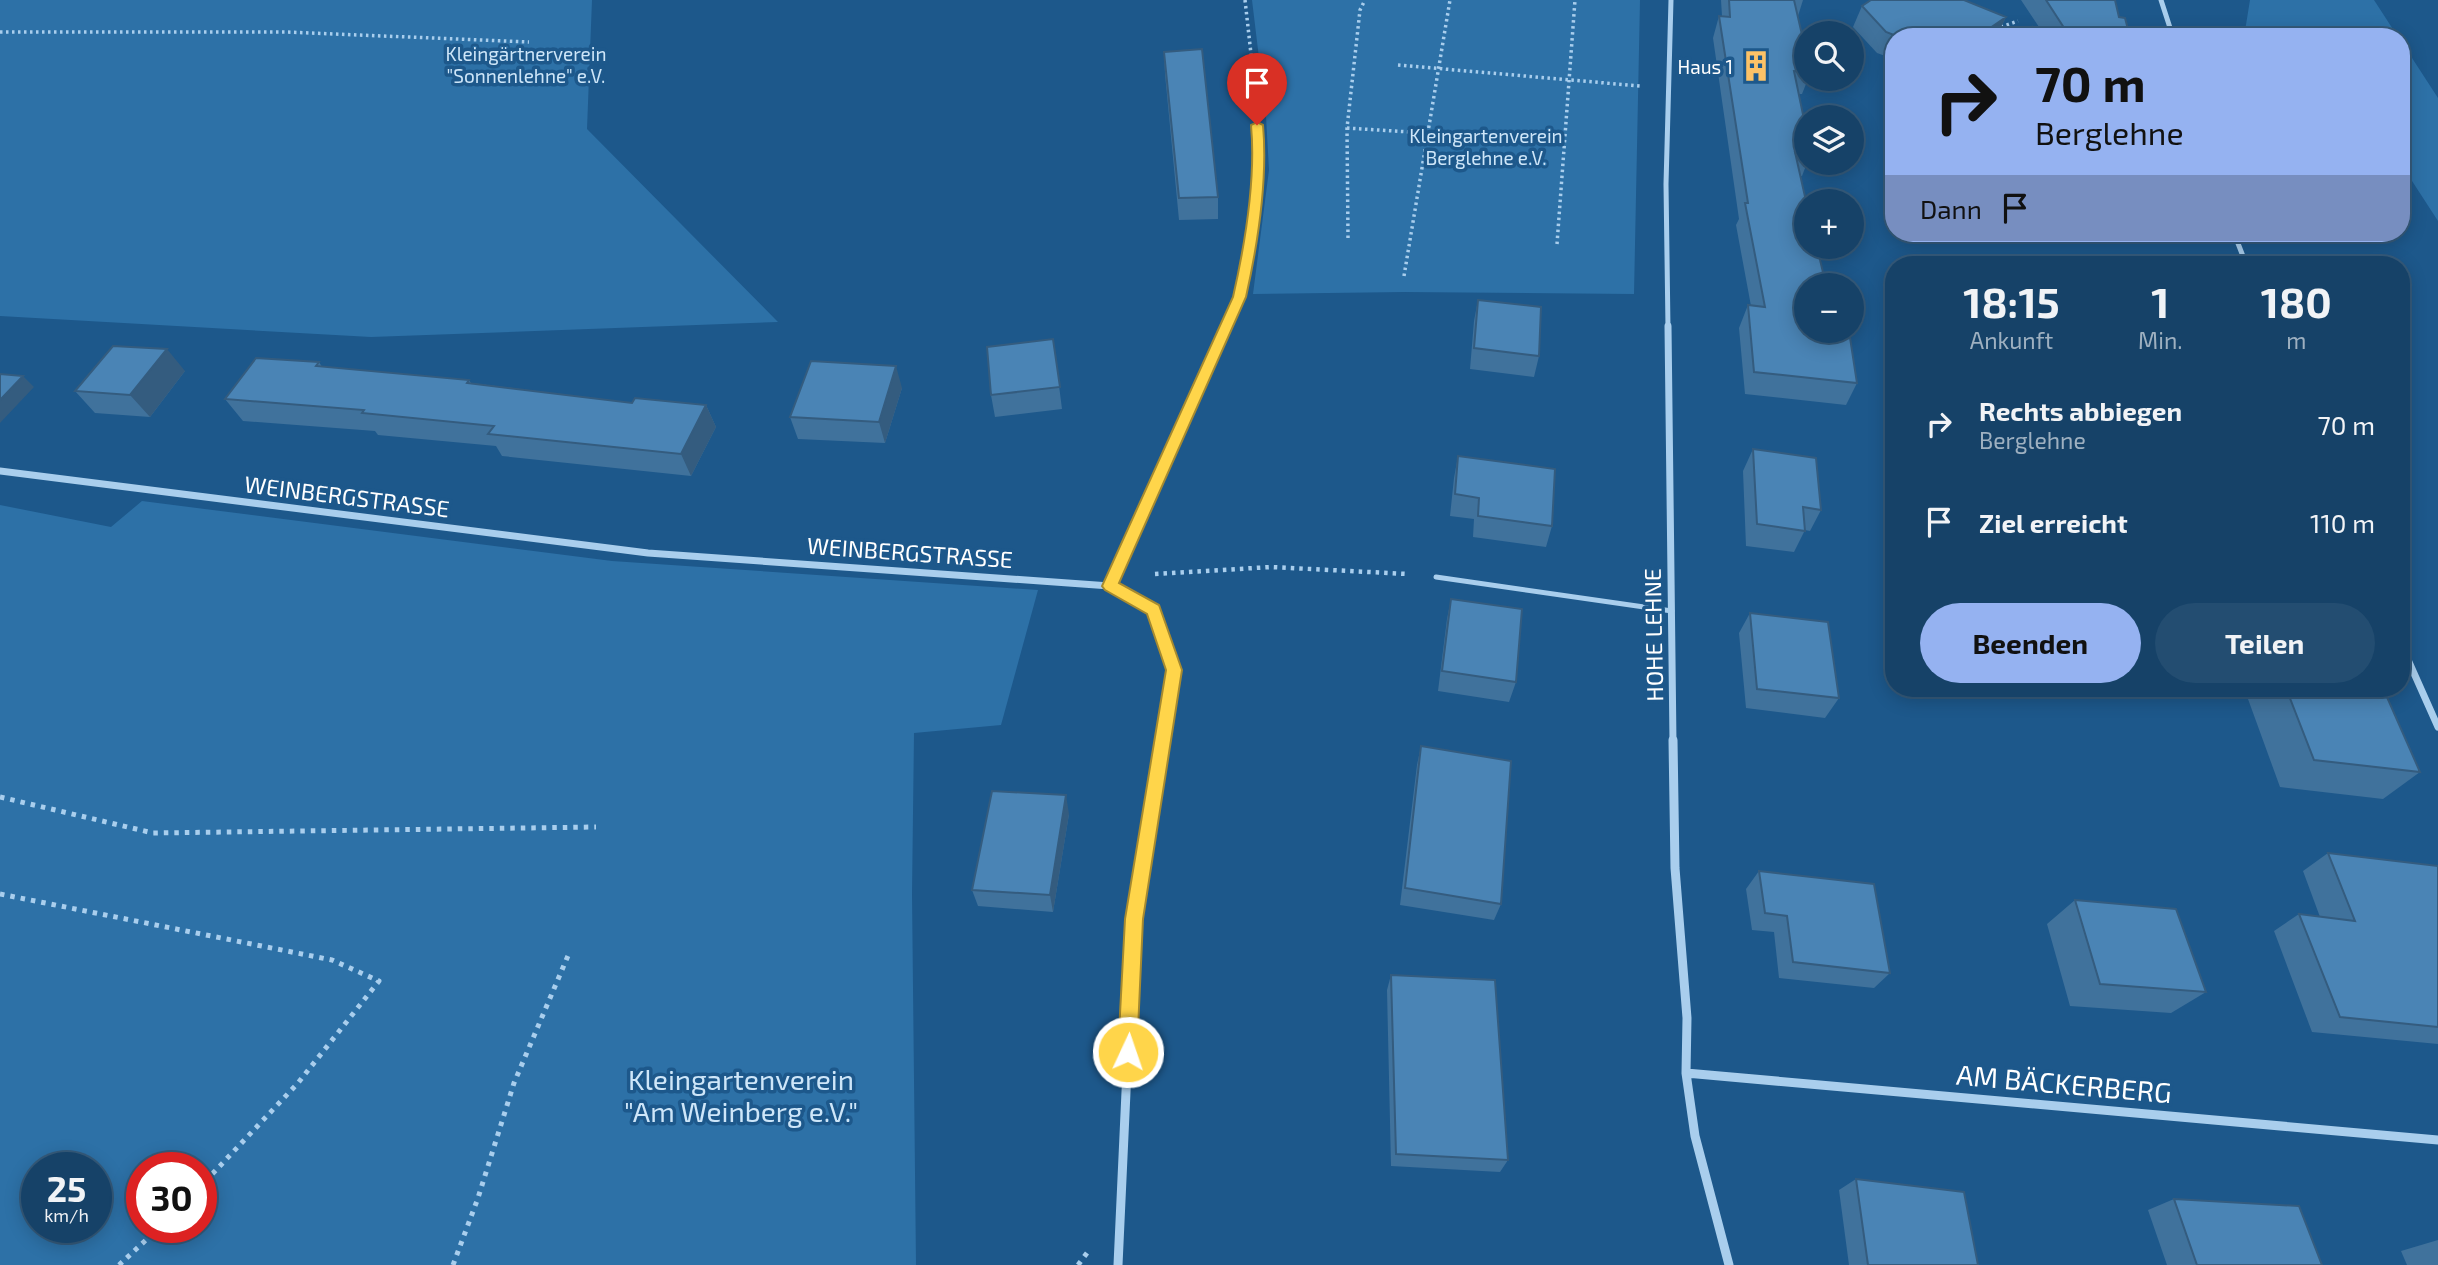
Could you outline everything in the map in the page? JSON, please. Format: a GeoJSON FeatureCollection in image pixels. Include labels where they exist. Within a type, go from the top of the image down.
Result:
{"type":"FeatureCollection","features":[{"type":"Feature","properties":{"kind":"street","name":"HOHE LEHNE"},"geometry":{"type":"LineString","coordinates":[[1671,0],[1666,184],[1675,868],[1688,1018],[1686,1073],[1695,1136],[1729,1265]]}},
{"type":"Feature","properties":{"kind":"street"},"geometry":{"type":"LineString","coordinates":[[2161,0],[2169,28]]}},
{"type":"Feature","properties":{"kind":"street"},"geometry":{"type":"LineString","coordinates":[[1110,586],[1240,297]]}},
{"type":"Feature","properties":{"kind":"street","name":"WEINBERGSTRASSE"},"geometry":{"type":"LineString","coordinates":[[0,471],[648,553],[1110,586],[1154,610],[1174,670],[1134,919],[1118,1265]]}},
{"type":"Feature","properties":{"kind":"street"},"geometry":{"type":"LineString","coordinates":[[2410,664],[2438,727]]}},
{"type":"Feature","properties":{"kind":"street","name":"AM BÄCKERBERG"},"geometry":{"type":"LineString","coordinates":[[1686,1073],[2438,1140]]}},
{"type":"Feature","properties":{"kind":"lane"},"geometry":{"type":"LineString","coordinates":[[1240,297],[1247,265],[1259,151],[1255,99]]}},
{"type":"Feature","properties":{"kind":"lane"},"geometry":{"type":"LineString","coordinates":[[1436,577],[1672,611]]}},
{"type":"Feature","properties":{"kind":"path"},"geometry":{"type":"LineString","coordinates":[[1245,0],[1255,99]]}},
{"type":"Feature","properties":{"kind":"path"},"geometry":{"type":"LineString","coordinates":[[1348,237],[1347,128],[1360,10],[1365,0]]}},
{"type":"Feature","properties":{"kind":"path"},"geometry":{"type":"LineString","coordinates":[[1405,276],[1426,133],[1450,0]]}},
{"type":"Feature","properties":{"kind":"path"},"geometry":{"type":"LineString","coordinates":[[1557,244],[1575,0]]}},
{"type":"Feature","properties":{"kind":"path"},"geometry":{"type":"LineString","coordinates":[[1991,25],[2001,27],[2018,21]]}},
{"type":"Feature","properties":{"kind":"path"},"geometry":{"type":"LineString","coordinates":[[0,32],[286,32],[529,42]]}},
{"type":"Feature","properties":{"kind":"path"},"geometry":{"type":"LineString","coordinates":[[1398,65],[1639,85]]}},
{"type":"Feature","properties":{"kind":"path"},"geometry":{"type":"LineString","coordinates":[[1347,128],[1426,133]]}},
{"type":"Feature","properties":{"kind":"path"},"geometry":{"type":"LineString","coordinates":[[1110,586],[1160,573],[1271,567],[1436,577]]}},
{"type":"Feature","properties":{"kind":"path"},"geometry":{"type":"LineString","coordinates":[[0,797],[153,833],[596,827]]}},
{"type":"Feature","properties":{"kind":"path"},"geometry":{"type":"LineString","coordinates":[[0,894],[320,958],[379,981],[298,1083],[217,1169]]}},
{"type":"Feature","properties":{"kind":"path"},"geometry":{"type":"LineString","coordinates":[[453,1265],[478,1198],[514,1083],[570,950]]}},
{"type":"Feature","properties":{"kind":"path"},"geometry":{"type":"LineString","coordinates":[[119,1265],[143,1243]]}},
{"type":"Feature","properties":{"kind":"green space","name":"Kleingärtnerverein \"Sonnenlehne\" e.V."},"geometry":{"type":"Polygon","coordinates":[[[0,0],[592,0],[587,129],[778,322],[371,337],[0,316],[0,0]]]}},
{"type":"Feature","properties":{"kind":"green space","name":"Kleingartenverein Berglehne e.V."},"geometry":{"type":"Polygon","coordinates":[[[1252,0],[1640,0],[1634,294],[1253,294],[1269,170],[1266,116],[1252,0]]]}},
{"type":"Feature","properties":{"kind":"green space"},"geometry":{"type":"Polygon","coordinates":[[[2250,0],[2374,0],[2392,28],[2245,28],[2250,0]]]}},
{"type":"Feature","properties":{"kind":"green space"},"geometry":{"type":"Polygon","coordinates":[[[2410,55],[2438,98],[2438,221],[2410,178],[2410,55]]]}},
{"type":"Feature","properties":{"kind":"green space","name":"Kleingartenverein \"Am Weinberg e.V.\""},"geometry":{"type":"Polygon","coordinates":[[[142,501],[612,561],[1038,590],[1001,725],[914,733],[912,894],[916,1265],[0,1265],[0,505],[111,527],[142,501]]]}},
{"type":"Feature","properties":{"kind":"building"},"geometry":{"type":"Polygon","coordinates":[[[1729,0],[1794,0],[1799,21],[1794,21],[1794,91],[1798,91],[1801,105],[1794,105],[1794,175],[1800,175],[1803,189],[1794,189],[1794,259],[1820,259],[1823,273],[1794,273],[1794,343],[1851,343],[1857,383],[1754,372],[1748,305],[1765,307],[1745,203],[1748,203],[1719,16],[1730,17],[1729,0]]]}},
{"type":"Feature","properties":{"kind":"building"},"geometry":{"type":"Polygon","coordinates":[[[1871,0],[1964,0],[2006,17],[1990,28],[1885,28],[1885,31],[1862,6],[1871,0]]]}},
{"type":"Feature","properties":{"kind":"building"},"geometry":{"type":"Polygon","coordinates":[[[2046,0],[2115,0],[2119,17],[2125,18],[2128,28],[2064,28],[2046,0]]]}},
{"type":"Feature","properties":{"kind":"building"},"geometry":{"type":"Polygon","coordinates":[[[1202,49],[1218,197],[1179,198],[1164,52],[1202,49]]]}},
{"type":"Feature","properties":{"kind":"building"},"geometry":{"type":"Polygon","coordinates":[[[1478,300],[1541,307],[1539,356],[1474,348],[1478,300]]]}},
{"type":"Feature","properties":{"kind":"building"},"geometry":{"type":"Polygon","coordinates":[[[1053,339],[1060,387],[991,395],[987,347],[1053,339]]]}},
{"type":"Feature","properties":{"kind":"building"},"geometry":{"type":"Polygon","coordinates":[[[113,346],[167,349],[130,395],[75,391],[113,346]]]}},
{"type":"Feature","properties":{"kind":"building"},"geometry":{"type":"Polygon","coordinates":[[[256,358],[319,362],[316,366],[469,380],[467,383],[632,403],[635,398],[706,405],[681,454],[488,434],[494,426],[362,413],[364,410],[225,399],[256,358]]]}},
{"type":"Feature","properties":{"kind":"building"},"geometry":{"type":"Polygon","coordinates":[[[811,361],[896,366],[879,422],[790,417],[811,361]]]}},
{"type":"Feature","properties":{"kind":"building"},"geometry":{"type":"Polygon","coordinates":[[[0,374],[23,376],[0,400],[0,374]]]}},
{"type":"Feature","properties":{"kind":"building"},"geometry":{"type":"Polygon","coordinates":[[[1753,449],[1816,458],[1821,510],[1803,507],[1805,531],[1757,524],[1753,449]]]}},
{"type":"Feature","properties":{"kind":"building"},"geometry":{"type":"Polygon","coordinates":[[[1458,456],[1555,469],[1552,526],[1478,516],[1479,498],[1455,494],[1458,456]]]}},
{"type":"Feature","properties":{"kind":"building"},"geometry":{"type":"Polygon","coordinates":[[[1451,599],[1522,609],[1516,682],[1442,671],[1451,599]]]}},
{"type":"Feature","properties":{"kind":"building"},"geometry":{"type":"Polygon","coordinates":[[[1750,613],[1828,622],[1839,698],[1757,689],[1750,613]]]}},
{"type":"Feature","properties":{"kind":"building"},"geometry":{"type":"Polygon","coordinates":[[[2290,697],[2387,697],[2420,772],[2314,760],[2290,697]]]}},
{"type":"Feature","properties":{"kind":"building"},"geometry":{"type":"Polygon","coordinates":[[[1421,746],[1511,761],[1501,904],[1405,888],[1421,746]]]}},
{"type":"Feature","properties":{"kind":"building"},"geometry":{"type":"Polygon","coordinates":[[[992,791],[1066,795],[1050,895],[972,890],[992,791]]]}},
{"type":"Feature","properties":{"kind":"building"},"geometry":{"type":"Polygon","coordinates":[[[2328,853],[2438,866],[2438,1027],[2340,1017],[2299,914],[2355,921],[2328,853]]]}},
{"type":"Feature","properties":{"kind":"building"},"geometry":{"type":"Polygon","coordinates":[[[1759,871],[1874,884],[1890,973],[1793,962],[1787,916],[1765,913],[1759,871]]]}},
{"type":"Feature","properties":{"kind":"building"},"geometry":{"type":"Polygon","coordinates":[[[2075,900],[2176,909],[2206,992],[2100,984],[2075,900]]]}},
{"type":"Feature","properties":{"kind":"building"},"geometry":{"type":"Polygon","coordinates":[[[1391,975],[1495,980],[1508,1160],[1396,1154],[1391,975]]]}},
{"type":"Feature","properties":{"kind":"building"},"geometry":{"type":"Polygon","coordinates":[[[1856,1179],[1964,1192],[1978,1265],[1868,1265],[1856,1179]]]}},
{"type":"Feature","properties":{"kind":"building"},"geometry":{"type":"Polygon","coordinates":[[[2174,1199],[2299,1206],[2322,1265],[2197,1265],[2174,1199]]]}},
{"type":"Feature","properties":{"kind":"place","name":"Haus 1"},"geometry":{"type":"Point","coordinates":[1756,66]}},
{"type":"Feature","properties":{"kind":"route"},"geometry":{"type":"LineString","coordinates":[[1128,1052],[1134,919],[1174,670],[1154,610],[1110,586],[1240,297],[1247,265],[1259,151],[1257,125]]}}]}
